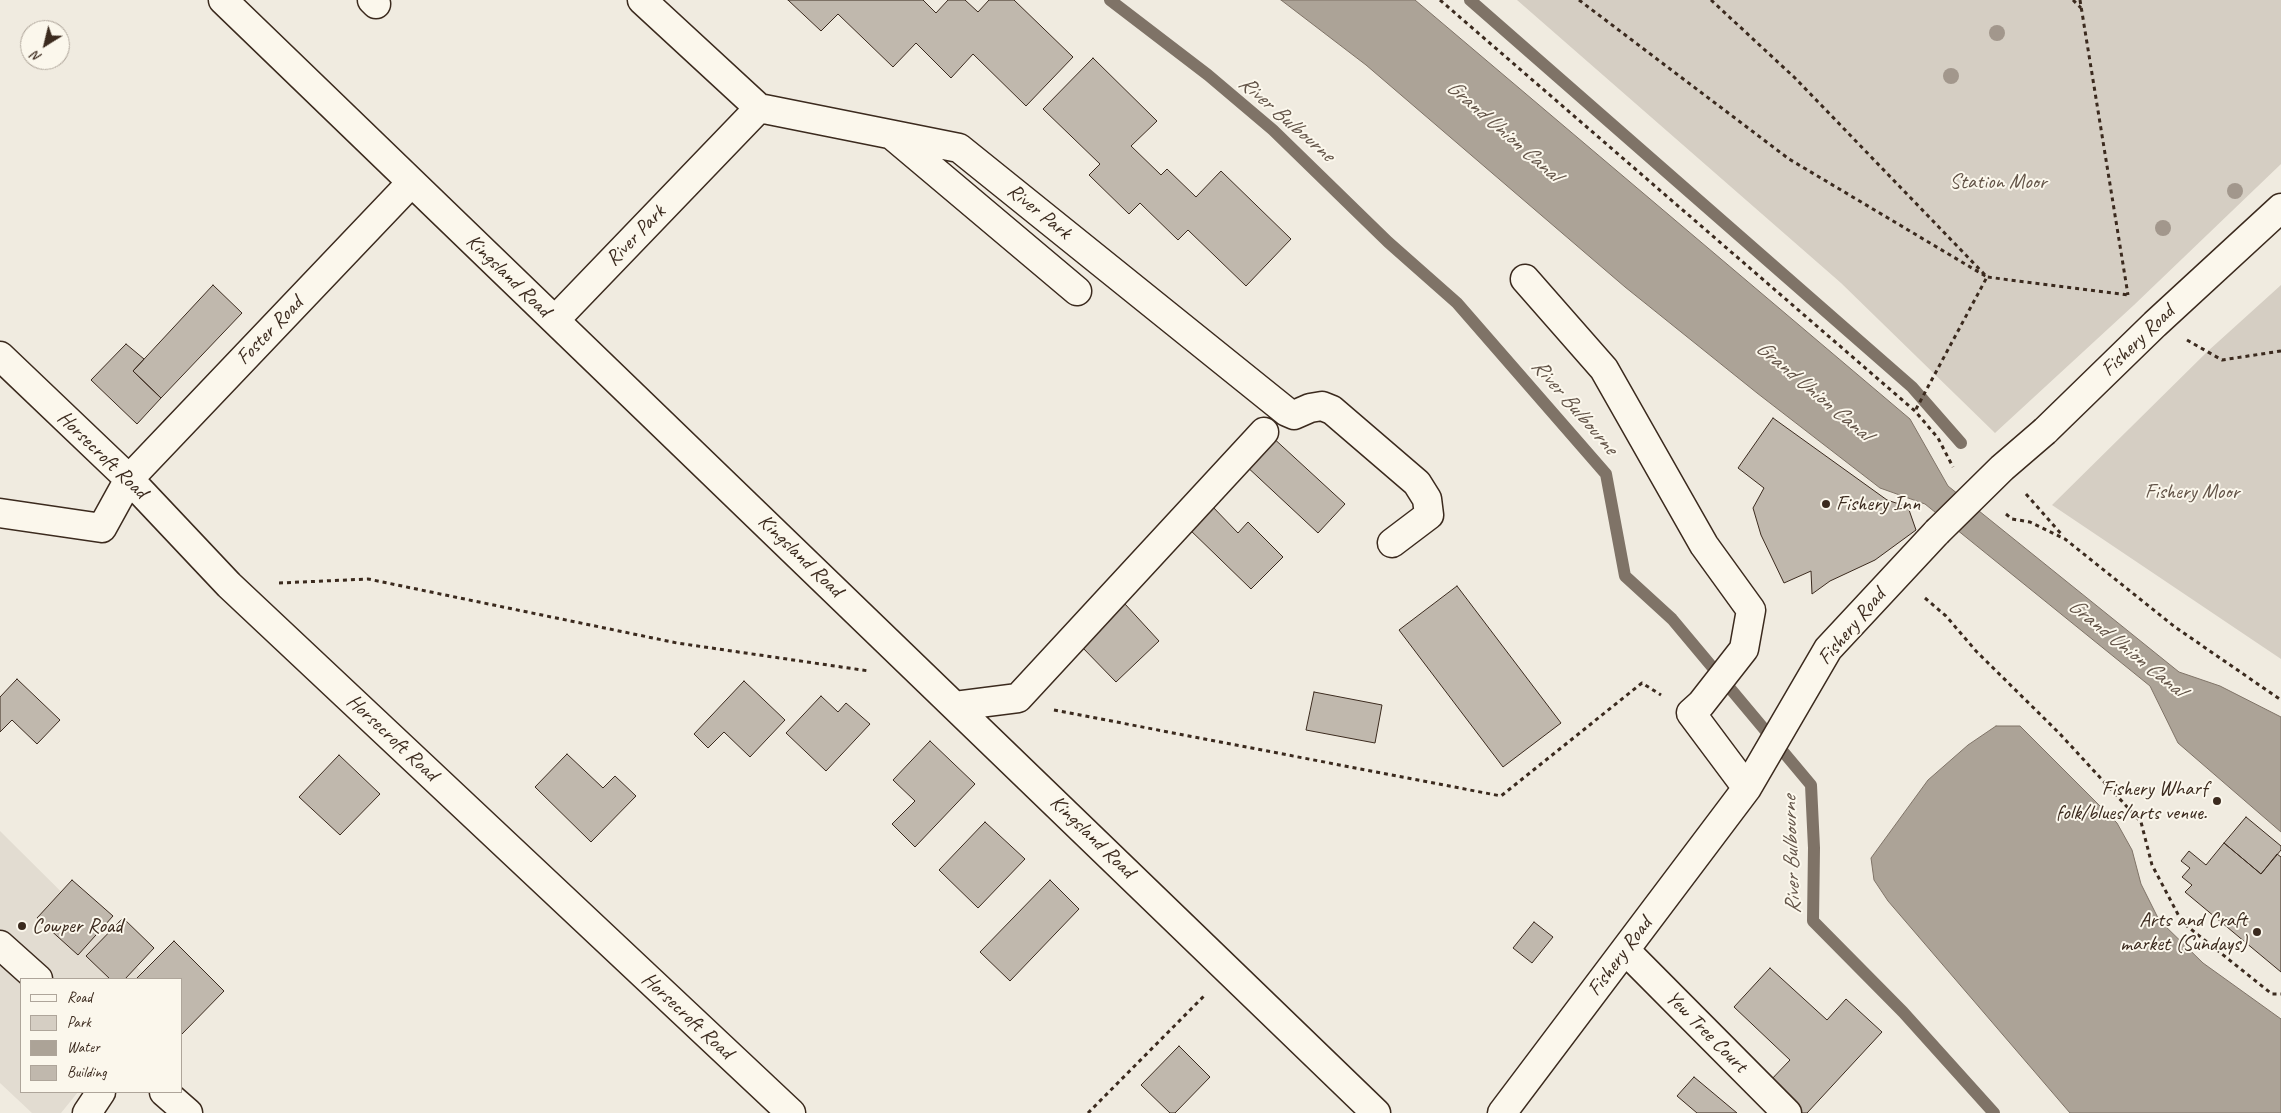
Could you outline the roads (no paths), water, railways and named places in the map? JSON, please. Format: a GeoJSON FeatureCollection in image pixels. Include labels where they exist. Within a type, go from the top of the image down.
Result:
{"type":"FeatureCollection","features":[{"type":"Feature","properties":{"kind":"street","name":"Kingsland Road"},"geometry":{"type":"LineString","coordinates":[[224,0],[411,183],[956,706],[1376,1113]]}},
{"type":"Feature","properties":{"kind":"street"},"geometry":{"type":"LineString","coordinates":[[642,0],[759,108]]}},
{"type":"Feature","properties":{"kind":"street","name":"River Park"},"geometry":{"type":"LineString","coordinates":[[555,320],[759,108],[959,148],[1294,415],[1310,408],[1322,406],[1332,410],[1417,483],[1427,498],[1429,515],[1392,544]]}},
{"type":"Feature","properties":{"kind":"street"},"geometry":{"type":"LineString","coordinates":[[891,134],[1077,291]]}},
{"type":"Feature","properties":{"kind":"street","name":"Foster Road"},"geometry":{"type":"LineString","coordinates":[[0,512],[102,528],[129,479],[411,183]]}},
{"type":"Feature","properties":{"kind":"street","name":"Fishery Road"},"geometry":{"type":"LineString","coordinates":[[1502,1113],[1748,788],[1828,649],[1937,532],[2002,468],[2045,431],[2155,324],[2281,208]]}},
{"type":"Feature","properties":{"kind":"street"},"geometry":{"type":"LineString","coordinates":[[1526,278],[1604,369],[1704,544],[1751,610],[1744,649],[1701,704],[1691,713],[1748,788]]}},
{"type":"Feature","properties":{"kind":"street","name":"Horsecroft Road"},"geometry":{"type":"LineString","coordinates":[[0,356],[129,479],[230,585],[791,1113]]}},
{"type":"Feature","properties":{"kind":"street"},"geometry":{"type":"LineString","coordinates":[[956,706],[1018,698],[1264,432]]}},
{"type":"Feature","properties":{"kind":"street"},"geometry":{"type":"LineString","coordinates":[[0,945],[37,978]]}},
{"type":"Feature","properties":{"kind":"street","name":"Yew Tree Court"},"geometry":{"type":"LineString","coordinates":[[1625,950],[1787,1113]]}},
{"type":"Feature","properties":{"kind":"street"},"geometry":{"type":"LineString","coordinates":[[87,1113],[100,1093]]}},
{"type":"Feature","properties":{"kind":"street"},"geometry":{"type":"LineString","coordinates":[[165,1093],[188,1113]]}},
{"type":"Feature","properties":{"kind":"water","name":"Grand Union Canal"},"geometry":{"type":"Polygon","coordinates":[[[1281,0],[1415,0],[1910,419],[1948,486],[2179,672],[2220,686],[2281,717],[2281,832],[2178,743],[2150,686],[1925,504],[1880,488],[1757,393],[1625,287],[1366,65],[1281,0]]]}},
{"type":"Feature","properties":{"kind":"water"},"geometry":{"type":"Polygon","coordinates":[[[1996,726],[2020,726],[2117,823],[2132,850],[2141,884],[2159,920],[2203,963],[2281,1019],[2281,1113],[2070,1113],[1888,901],[1874,880],[1871,858],[1928,780],[1968,745],[1996,726]]]}},
{"type":"Feature","properties":{"kind":"waterway","name":"River Bulbourne"},"geometry":{"type":"LineString","coordinates":[[1110,0],[1208,75],[1273,130],[1388,242],[1457,303],[1606,474],[1625,576],[1672,619],[1811,785],[1814,848],[1813,921],[1903,1012],[1994,1113]]}},
{"type":"Feature","properties":{"kind":"waterway"},"geometry":{"type":"LineString","coordinates":[[1470,0],[1912,387],[1961,443]]}},
{"type":"Feature","properties":{"kind":"place","name":"Fishery Inn"},"geometry":{"type":"Point","coordinates":[1826,504]}},
{"type":"Feature","properties":{"kind":"place","name":"Fishery Wharf folk/blues/arts venue."},"geometry":{"type":"Point","coordinates":[2217,801]}},
{"type":"Feature","properties":{"kind":"place","name":"Cowper Road"},"geometry":{"type":"Point","coordinates":[22,926]}},
{"type":"Feature","properties":{"kind":"place","name":"Arts and Craft market (Sundays)"},"geometry":{"type":"Point","coordinates":[2257,932]}},
{"type":"Feature","properties":{"kind":"park label","name":"Station Moor"},"geometry":{"type":"Point","coordinates":[1998,182]}},
{"type":"Feature","properties":{"kind":"park label","name":"Fishery Moor"},"geometry":{"type":"Point","coordinates":[2192,492]}}]}
